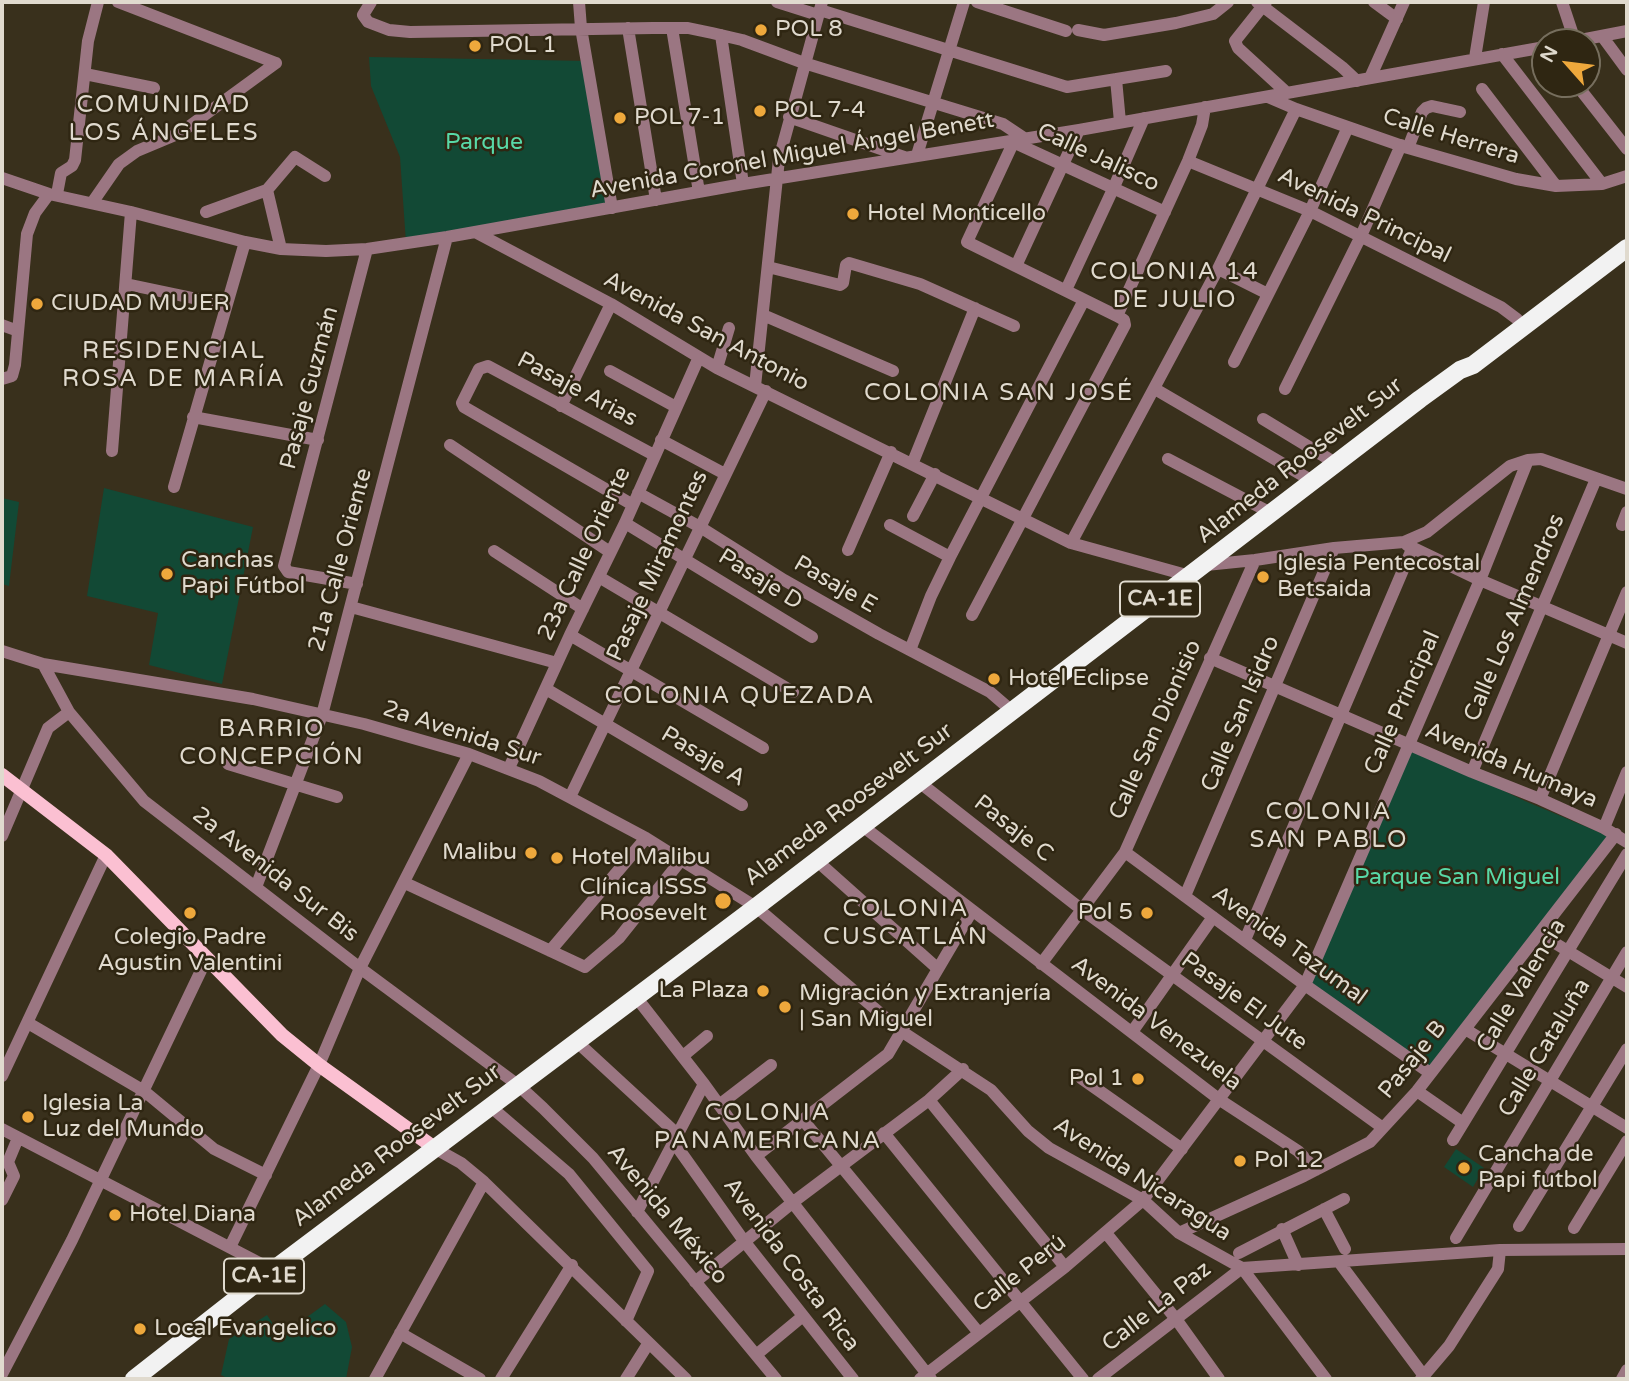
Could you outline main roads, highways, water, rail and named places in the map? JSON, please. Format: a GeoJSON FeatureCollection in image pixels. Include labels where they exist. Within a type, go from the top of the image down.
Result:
{"type":"FeatureCollection","features":[{"type":"Feature","properties":{"kind":"highway","name":"CA-1E"},"geometry":{"type":"LineString","coordinates":[[1460,370],[1469,355],[1627,234]]}},
{"type":"Feature","properties":{"kind":"highway","name":"CA-1E"},"geometry":{"type":"LineString","coordinates":[[1460,370],[1473,365],[1627,248]]}},
{"type":"Feature","properties":{"kind":"highway","name":"Alameda Roosevelt Sur"},"geometry":{"type":"LineString","coordinates":[[134,1379],[273,1270],[757,907],[1460,370]]}},
{"type":"Feature","properties":{"kind":"main road"},"geometry":{"type":"LineString","coordinates":[[2,775],[106,855],[282,1035],[436,1149]]}},
{"type":"Feature","properties":{"kind":"place","name":"POL 8"},"geometry":{"type":"Point","coordinates":[761,30]}},
{"type":"Feature","properties":{"kind":"place","name":"POL 1"},"geometry":{"type":"Point","coordinates":[475,46]}},
{"type":"Feature","properties":{"kind":"place","name":"POL 7-4"},"geometry":{"type":"Point","coordinates":[760,111]}},
{"type":"Feature","properties":{"kind":"place","name":"POL 7-1"},"geometry":{"type":"Point","coordinates":[620,118]}},
{"type":"Feature","properties":{"kind":"place","name":"Hotel Monticello"},"geometry":{"type":"Point","coordinates":[853,214]}},
{"type":"Feature","properties":{"kind":"place","name":"CIUDAD MUJER"},"geometry":{"type":"Point","coordinates":[37,304]}},
{"type":"Feature","properties":{"kind":"place","name":"Canchas Papi Fútbol"},"geometry":{"type":"Point","coordinates":[167,574]}},
{"type":"Feature","properties":{"kind":"place","name":"Iglesia Pentecostal Betsaida"},"geometry":{"type":"Point","coordinates":[1263,577]}},
{"type":"Feature","properties":{"kind":"place","name":"Hotel Eclipse"},"geometry":{"type":"Point","coordinates":[994,679]}},
{"type":"Feature","properties":{"kind":"place","name":"Malibu"},"geometry":{"type":"Point","coordinates":[531,853]}},
{"type":"Feature","properties":{"kind":"place","name":"Hotel Malibu"},"geometry":{"type":"Point","coordinates":[557,858]}},
{"type":"Feature","properties":{"kind":"place","name":"Clínica ISSS Roosevelt"},"geometry":{"type":"Point","coordinates":[723,901]}},
{"type":"Feature","properties":{"kind":"place","name":"Colegio Padre Agustin Valentini"},"geometry":{"type":"Point","coordinates":[190,913]}},
{"type":"Feature","properties":{"kind":"place","name":"Pol 5"},"geometry":{"type":"Point","coordinates":[1147,913]}},
{"type":"Feature","properties":{"kind":"place","name":"La Plaza"},"geometry":{"type":"Point","coordinates":[763,991]}},
{"type":"Feature","properties":{"kind":"place","name":"Migración y Extranjería | San Miguel"},"geometry":{"type":"Point","coordinates":[785,1007]}},
{"type":"Feature","properties":{"kind":"place","name":"Pol 1"},"geometry":{"type":"Point","coordinates":[1138,1079]}},
{"type":"Feature","properties":{"kind":"place","name":"Iglesia La Luz del Mundo"},"geometry":{"type":"Point","coordinates":[28,1117]}},
{"type":"Feature","properties":{"kind":"place","name":"Pol 12"},"geometry":{"type":"Point","coordinates":[1240,1161]}},
{"type":"Feature","properties":{"kind":"place","name":"Cancha de Papi futbol"},"geometry":{"type":"Point","coordinates":[1464,1168]}},
{"type":"Feature","properties":{"kind":"place","name":"Hotel Diana"},"geometry":{"type":"Point","coordinates":[115,1215]}},
{"type":"Feature","properties":{"kind":"place","name":"Local Evangelico"},"geometry":{"type":"Point","coordinates":[140,1329]}},
{"type":"Feature","properties":{"kind":"district","name":"COMUNIDAD LOS ÁNGELES"},"geometry":{"type":"Point","coordinates":[164,120]}},
{"type":"Feature","properties":{"kind":"district","name":"COLONIA 14 DE JULIO"},"geometry":{"type":"Point","coordinates":[1175,287]}},
{"type":"Feature","properties":{"kind":"district","name":"RESIDENCIAL ROSA DE MARÍA"},"geometry":{"type":"Point","coordinates":[174,366]}},
{"type":"Feature","properties":{"kind":"district","name":"COLONIA SAN JOSÉ"},"geometry":{"type":"Point","coordinates":[999,394]}},
{"type":"Feature","properties":{"kind":"district","name":"COLONIA QUEZADA"},"geometry":{"type":"Point","coordinates":[740,697]}},
{"type":"Feature","properties":{"kind":"district","name":"BARRIO CONCEPCIÓN"},"geometry":{"type":"Point","coordinates":[272,744]}},
{"type":"Feature","properties":{"kind":"district","name":"COLONIA SAN PABLO"},"geometry":{"type":"Point","coordinates":[1329,827]}},
{"type":"Feature","properties":{"kind":"district","name":"COLONIA CUSCATLÁN"},"geometry":{"type":"Point","coordinates":[906,924]}},
{"type":"Feature","properties":{"kind":"district","name":"COLONIA PANAMERICANA"},"geometry":{"type":"Point","coordinates":[768,1128]}},
{"type":"Feature","properties":{"kind":"park label","name":"Parque"},"geometry":{"type":"Point","coordinates":[484,143]}},
{"type":"Feature","properties":{"kind":"park label","name":"Parque San Miguel"},"geometry":{"type":"Point","coordinates":[1457,878]}}]}
